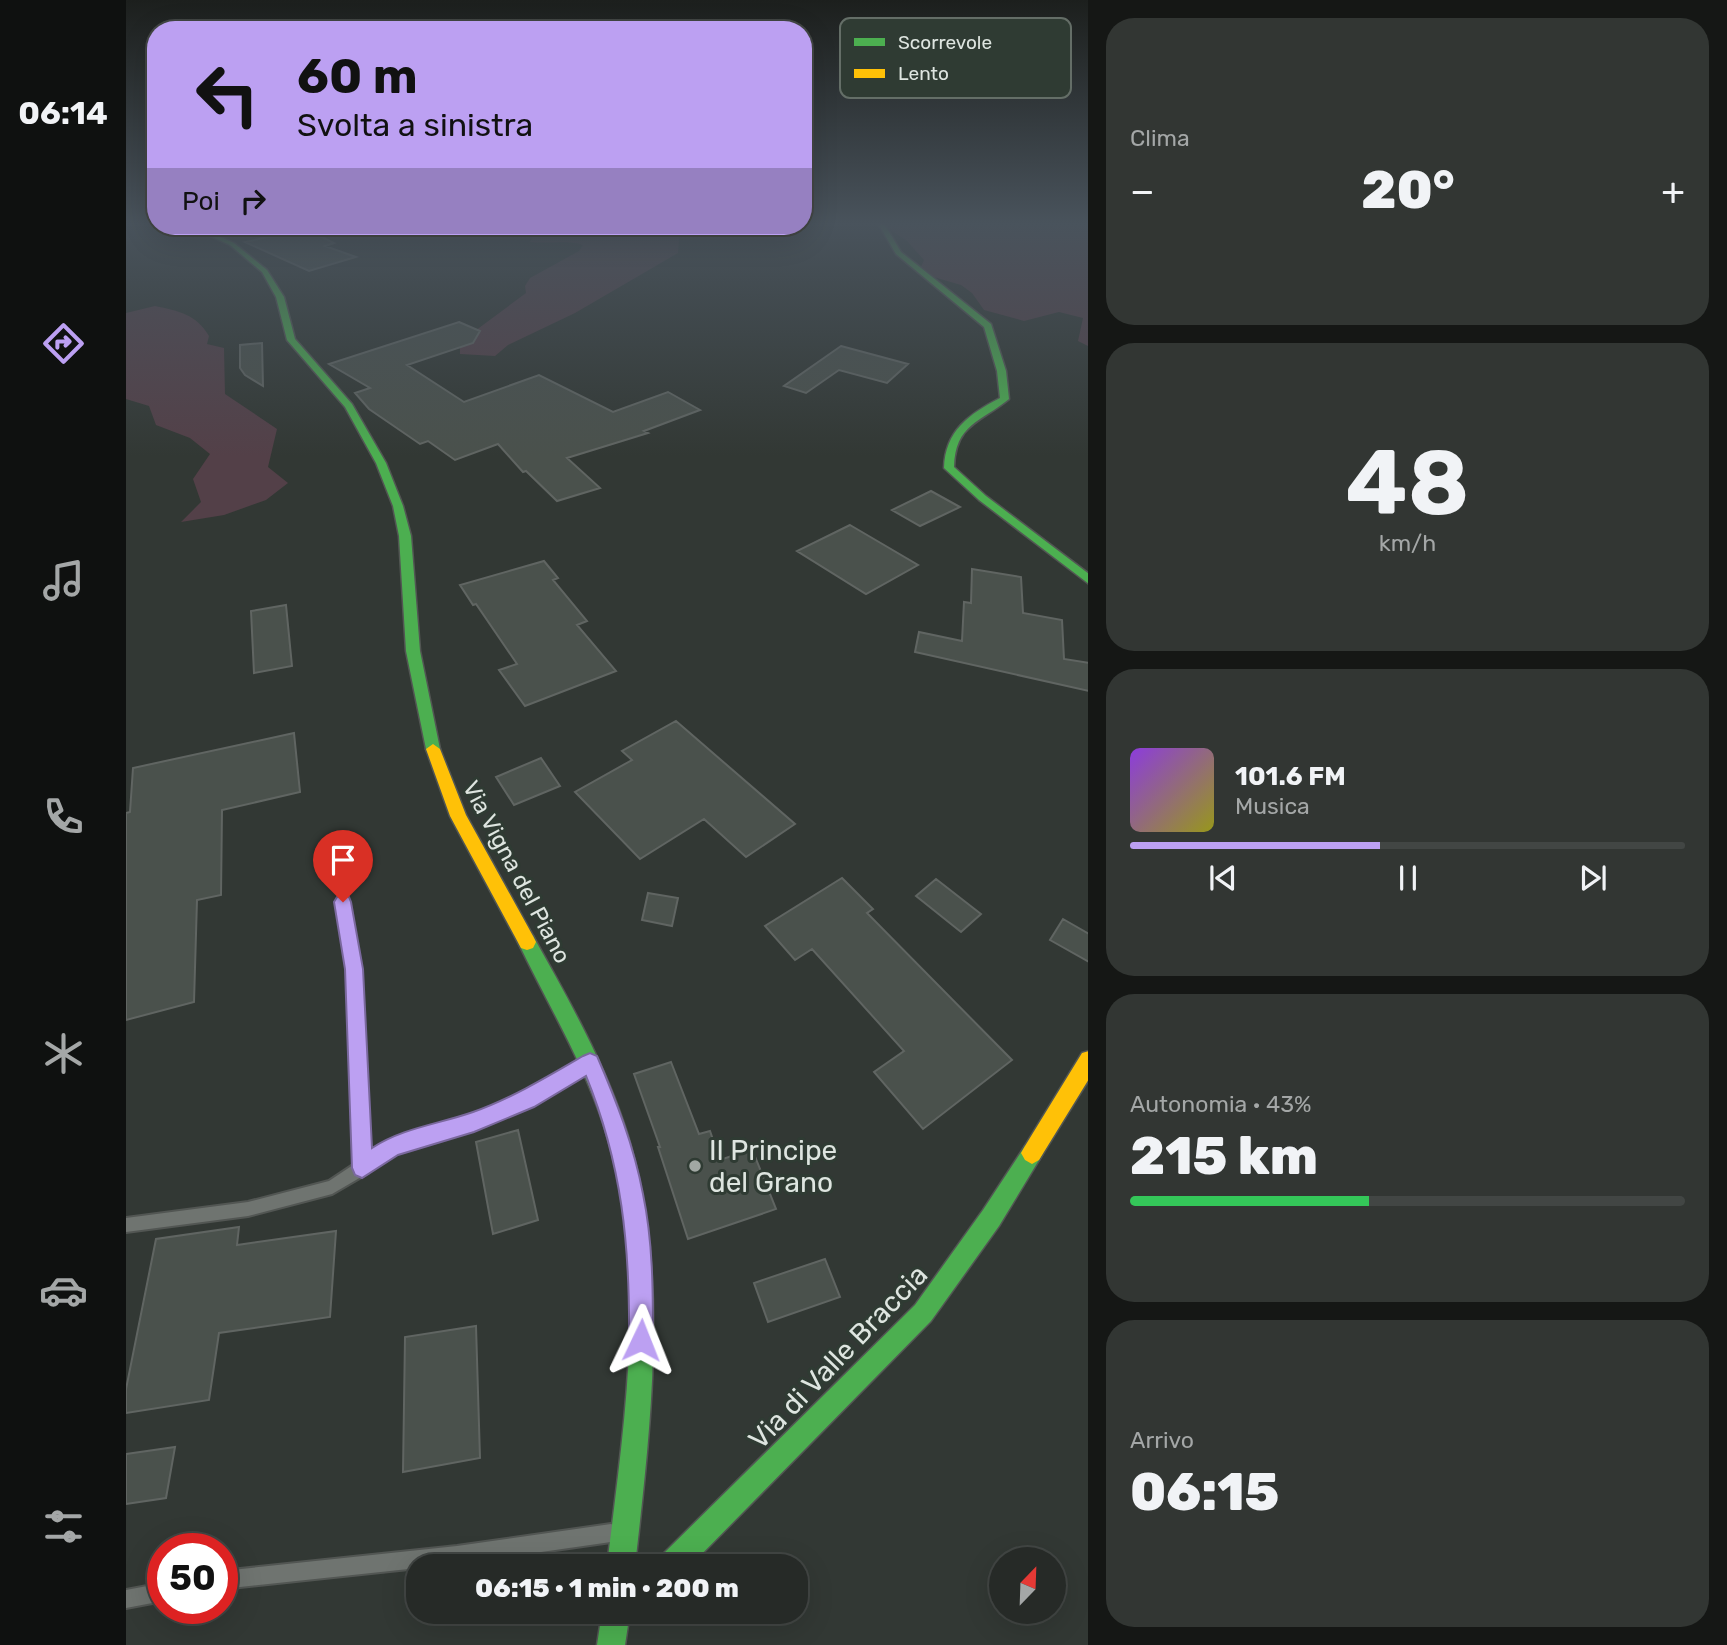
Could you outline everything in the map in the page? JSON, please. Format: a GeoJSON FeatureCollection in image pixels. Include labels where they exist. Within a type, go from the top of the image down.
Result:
{"type":"FeatureCollection","features":[{"type":"Feature","properties":{"kind":"main road","name":"Via Vigna del Piano"},"geometry":{"type":"LineString","coordinates":[[281,302],[285,327],[292,343],[347,403],[391,487],[405,534],[411,636],[427,728],[437,764],[460,820],[550,982],[590,1063],[620,1139],[634,1204],[640,1257],[642,1317],[622,1554]]}},
{"type":"Feature","properties":{"kind":"main road"},"geometry":{"type":"LineString","coordinates":[[959,302],[985,323],[1006,380],[1004,399],[968,421],[953,437],[948,455],[950,470],[983,500],[1063,556],[1088,581]]}},
{"type":"Feature","properties":{"kind":"main road","name":"Via di Valle Braccia"},"geometry":{"type":"LineString","coordinates":[[683,1554],[923,1313],[985,1227],[1088,1060]]}},
{"type":"Feature","properties":{"kind":"main road"},"geometry":{"type":"LineString","coordinates":[[611,1645],[614,1624]]}},
{"type":"Feature","properties":{"kind":"lane"},"geometry":{"type":"LineString","coordinates":[[343,902],[354,969],[362,1168]]}},
{"type":"Feature","properties":{"kind":"lane"},"geometry":{"type":"LineString","coordinates":[[126,1225],[248,1209],[332,1187],[393,1146],[474,1122],[527,1100],[590,1063]]}},
{"type":"Feature","properties":{"kind":"lane"},"geometry":{"type":"LineString","coordinates":[[238,1578],[457,1555],[624,1531]]}},
{"type":"Feature","properties":{"kind":"lane"},"geometry":{"type":"LineString","coordinates":[[126,1599],[147,1595]]}},
{"type":"Feature","properties":{"kind":"shaded area"},"geometry":{"type":"Polygon","coordinates":[[[514,302],[594,302],[508,345],[495,356],[460,354],[460,342],[514,302]]]}},
{"type":"Feature","properties":{"kind":"shaded area"},"geometry":{"type":"Polygon","coordinates":[[[978,302],[1088,302],[1088,346],[1078,341],[1083,318],[1059,312],[1024,321],[984,310],[978,302]]]}},
{"type":"Feature","properties":{"kind":"shaded area"},"geometry":{"type":"Polygon","coordinates":[[[155,306],[193,318],[209,336],[207,344],[224,348],[225,394],[277,429],[268,467],[288,483],[266,500],[224,515],[181,522],[201,502],[193,479],[210,454],[190,438],[156,425],[149,406],[126,399],[126,313],[155,306]]]}},
{"type":"Feature","properties":{"kind":"building"},"geometry":{"type":"Polygon","coordinates":[[[459,322],[480,331],[473,343],[407,365],[464,402],[539,375],[613,412],[668,392],[700,410],[644,431],[648,433],[567,458],[600,488],[557,501],[526,471],[523,472],[498,444],[455,460],[428,441],[420,444],[369,409],[355,393],[370,388],[329,364],[459,322]]]}},
{"type":"Feature","properties":{"kind":"building"},"geometry":{"type":"Polygon","coordinates":[[[262,343],[263,386],[245,375],[240,368],[240,345],[262,343]]]}},
{"type":"Feature","properties":{"kind":"building"},"geometry":{"type":"Polygon","coordinates":[[[841,346],[908,364],[887,383],[839,370],[806,393],[784,386],[841,346]]]}},
{"type":"Feature","properties":{"kind":"building"},"geometry":{"type":"Polygon","coordinates":[[[931,491],[960,507],[920,526],[892,510],[931,491]]]}},
{"type":"Feature","properties":{"kind":"building"},"geometry":{"type":"Polygon","coordinates":[[[850,525],[918,565],[866,594],[797,551],[850,525]]]}},
{"type":"Feature","properties":{"kind":"building"},"geometry":{"type":"Polygon","coordinates":[[[544,561],[558,578],[553,580],[587,621],[577,625],[616,671],[525,706],[499,670],[517,664],[460,585],[544,561]]]}},
{"type":"Feature","properties":{"kind":"building"},"geometry":{"type":"Polygon","coordinates":[[[972,569],[1021,577],[1023,613],[1062,620],[1064,659],[1088,663],[1088,691],[915,652],[919,632],[962,641],[964,602],[971,603],[972,569]]]}},
{"type":"Feature","properties":{"kind":"building"},"geometry":{"type":"Polygon","coordinates":[[[286,605],[292,666],[254,673],[251,611],[286,605]]]}},
{"type":"Feature","properties":{"kind":"building"},"geometry":{"type":"Polygon","coordinates":[[[676,721],[795,824],[746,857],[704,819],[640,859],[575,792],[632,760],[622,751],[676,721]]]}},
{"type":"Feature","properties":{"kind":"building"},"geometry":{"type":"Polygon","coordinates":[[[294,733],[300,792],[222,810],[221,895],[197,900],[194,1002],[126,1020],[126,813],[130,812],[133,768],[294,733]]]}},
{"type":"Feature","properties":{"kind":"building"},"geometry":{"type":"Polygon","coordinates":[[[541,758],[560,786],[514,805],[496,777],[541,758]]]}},
{"type":"Feature","properties":{"kind":"building"},"geometry":{"type":"Polygon","coordinates":[[[842,878],[873,909],[867,913],[1012,1060],[923,1129],[874,1072],[904,1051],[812,949],[795,960],[765,926],[842,878]]]}},
{"type":"Feature","properties":{"kind":"building"},"geometry":{"type":"Polygon","coordinates":[[[936,879],[981,914],[961,932],[916,896],[936,879]]]}},
{"type":"Feature","properties":{"kind":"building"},"geometry":{"type":"Polygon","coordinates":[[[648,893],[678,898],[672,926],[642,920],[648,893]]]}},
{"type":"Feature","properties":{"kind":"building"},"geometry":{"type":"Polygon","coordinates":[[[1063,919],[1088,933],[1088,961],[1050,940],[1063,919]]]}},
{"type":"Feature","properties":{"kind":"building"},"geometry":{"type":"Polygon","coordinates":[[[671,1062],[699,1134],[710,1131],[720,1160],[752,1149],[776,1209],[688,1239],[634,1074],[671,1062]]]}},
{"type":"Feature","properties":{"kind":"building"},"geometry":{"type":"Polygon","coordinates":[[[518,1130],[538,1220],[493,1234],[476,1142],[518,1130]]]}},
{"type":"Feature","properties":{"kind":"building"},"geometry":{"type":"Polygon","coordinates":[[[239,1227],[237,1245],[336,1231],[330,1317],[219,1333],[209,1400],[126,1413],[126,1389],[156,1239],[239,1227]]]}},
{"type":"Feature","properties":{"kind":"building"},"geometry":{"type":"Polygon","coordinates":[[[825,1259],[840,1297],[768,1322],[754,1283],[825,1259]]]}},
{"type":"Feature","properties":{"kind":"building"},"geometry":{"type":"Polygon","coordinates":[[[476,1326],[480,1458],[403,1472],[405,1337],[476,1326]]]}},
{"type":"Feature","properties":{"kind":"building"},"geometry":{"type":"Polygon","coordinates":[[[175,1447],[166,1498],[126,1504],[126,1454],[175,1447]]]}},
{"type":"Feature","properties":{"kind":"traffic: fast"},"geometry":{"type":"LineString","coordinates":[[281,302],[291,340],[349,406],[381,463],[398,506],[405,536],[413,651],[433,749]]}},
{"type":"Feature","properties":{"kind":"traffic: fast"},"geometry":{"type":"LineString","coordinates":[[958,302],[988,326],[1002,371],[1004,399],[964,425],[952,443],[949,468],[982,498],[1088,580]]}},
{"type":"Feature","properties":{"kind":"traffic: fast"},"geometry":{"type":"LineString","coordinates":[[527,942],[595,1075],[616,1131],[634,1210],[642,1312],[637,1414],[622,1554]]}},
{"type":"Feature","properties":{"kind":"traffic: fast"},"geometry":{"type":"LineString","coordinates":[[683,1554],[923,1313],[991,1218],[1032,1153]]}},
{"type":"Feature","properties":{"kind":"traffic: fast"},"geometry":{"type":"LineString","coordinates":[[611,1645],[614,1624]]}},
{"type":"Feature","properties":{"kind":"traffic: slow"},"geometry":{"type":"LineString","coordinates":[[433,749],[458,816],[527,942]]}},
{"type":"Feature","properties":{"kind":"traffic: slow"},"geometry":{"type":"LineString","coordinates":[[1032,1153],[1088,1062]]}},
{"type":"Feature","properties":{"kind":"place","name":"Il Principe del Grano"},"geometry":{"type":"Point","coordinates":[695,1166]}},
{"type":"Feature","properties":{"kind":"route"},"geometry":{"type":"LineString","coordinates":[[343,902],[354,969],[362,1168],[393,1146],[474,1122],[527,1100],[590,1063],[620,1139],[638,1225],[641,1340]]}}]}
